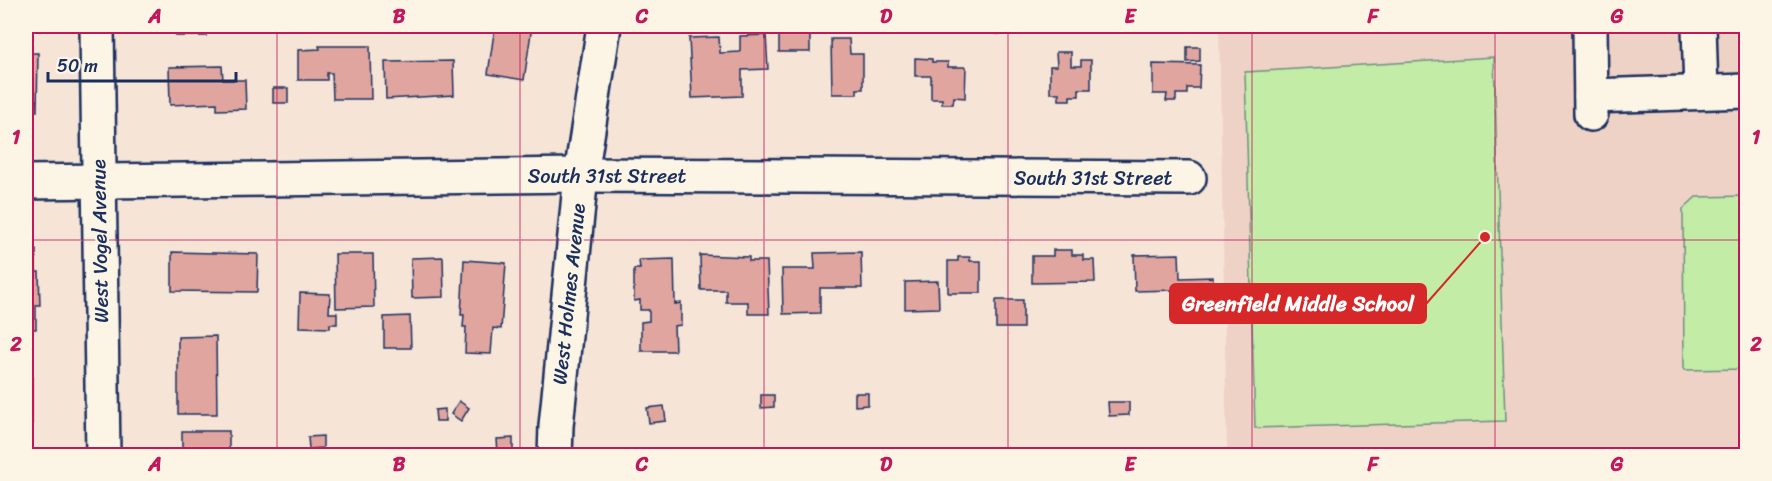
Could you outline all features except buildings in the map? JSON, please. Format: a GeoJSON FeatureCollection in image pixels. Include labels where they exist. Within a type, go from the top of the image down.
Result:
{"type":"FeatureCollection","features":[{"type":"Feature","properties":{"kind":"street","name":"West Vogel Avenue"},"geometry":{"type":"LineString","coordinates":[[97,26],[104,456]]}},
{"type":"Feature","properties":{"kind":"street","name":"West Holmes Avenue"},"geometry":{"type":"LineString","coordinates":[[555,456],[581,176],[604,26]]}},
{"type":"Feature","properties":{"kind":"street"},"geometry":{"type":"LineString","coordinates":[[1590,26],[1591,105],[1701,92],[1746,91]]}},
{"type":"Feature","properties":{"kind":"street"},"geometry":{"type":"LineString","coordinates":[[1699,26],[1701,92]]}},
{"type":"Feature","properties":{"kind":"street","name":"South 31st Street"},"geometry":{"type":"LineString","coordinates":[[26,182],[581,176],[1189,178]]}},
{"type":"Feature","properties":{"kind":"shaded area"},"geometry":{"type":"Polygon","coordinates":[[[1219,26],[1746,26],[1746,455],[1227,455],[1219,26]]]}},
{"type":"Feature","properties":{"kind":"green space"},"geometry":{"type":"Polygon","coordinates":[[[1494,57],[1505,421],[1255,428],[1245,72],[1494,57]]]}},
{"type":"Feature","properties":{"kind":"green space"},"geometry":{"type":"Polygon","coordinates":[[[1746,196],[1746,369],[1684,370],[1683,209],[1696,197],[1746,196]]]}},
{"type":"Feature","properties":{"kind":"place","name":"Greenfield Middle School"},"geometry":{"type":"Point","coordinates":[1485,237]}}]}
